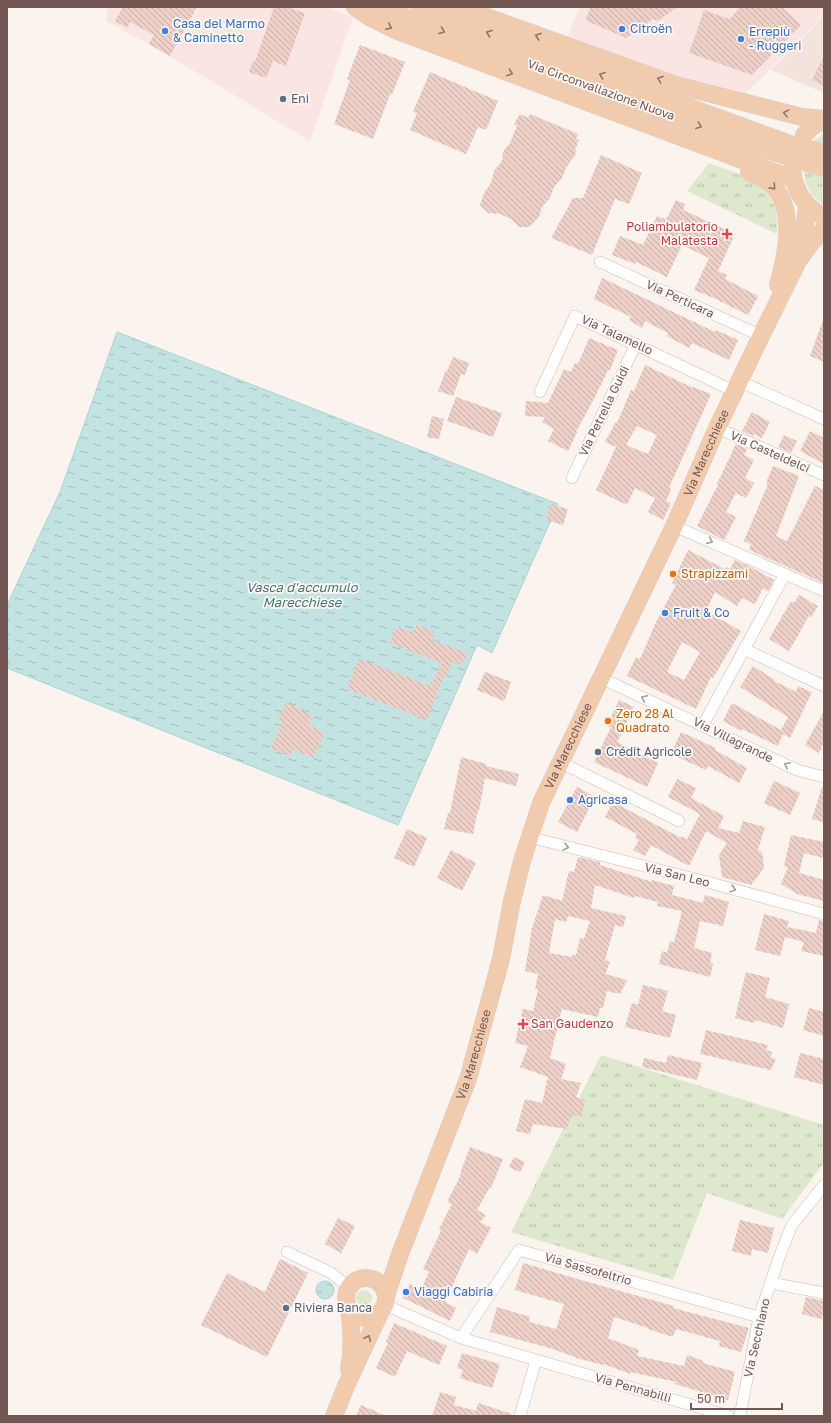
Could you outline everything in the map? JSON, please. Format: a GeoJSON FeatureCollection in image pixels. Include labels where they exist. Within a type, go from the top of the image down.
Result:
{"type":"FeatureCollection","features":[{"type":"Feature","properties":{"kind":"main road"},"geometry":{"type":"LineString","coordinates":[[355,7],[371,18],[394,30],[638,120],[793,175],[798,192],[807,205],[824,217]]}},
{"type":"Feature","properties":{"kind":"main road","name":"Via Circonvallazione Nuova"},"geometry":{"type":"LineString","coordinates":[[380,7],[793,145],[824,153]]}},
{"type":"Feature","properties":{"kind":"main road","name":"Via Circonvallazione Nuova"},"geometry":{"type":"LineString","coordinates":[[420,7],[561,68],[745,143],[824,168]]}},
{"type":"Feature","properties":{"kind":"main road"},"geometry":{"type":"LineString","coordinates":[[459,7],[676,85],[802,117],[824,120]]}},
{"type":"Feature","properties":{"kind":"main road"},"geometry":{"type":"LineString","coordinates":[[638,120],[759,176],[770,184],[780,195],[786,211],[787,239],[784,263],[768,320]]}},
{"type":"Feature","properties":{"kind":"main road"},"geometry":{"type":"LineString","coordinates":[[804,135],[812,127],[824,120]]}},
{"type":"Feature","properties":{"kind":"main road","name":"Via Marecchiese"},"geometry":{"type":"LineString","coordinates":[[798,261],[804,234],[807,205]]}},
{"type":"Feature","properties":{"kind":"main road","name":"Via Marecchiese"},"geometry":{"type":"LineString","coordinates":[[334,1416],[346,1386],[384,1305],[400,1254],[468,1079],[501,959],[512,901],[529,837],[541,803],[674,526],[717,428],[760,336],[798,261],[824,229]]}},
{"type":"Feature","properties":{"kind":"main road","name":"Via Marecchiese"},"geometry":{"type":"LineString","coordinates":[[346,1386],[352,1354],[352,1330],[346,1298],[349,1287],[358,1280],[368,1278],[378,1273],[400,1254]]}},
{"type":"Feature","properties":{"kind":"main road"},"geometry":{"type":"LineString","coordinates":[[349,1309],[358,1317],[364,1318],[375,1316],[384,1305],[384,1290],[381,1284],[368,1278]]}},
{"type":"Feature","properties":{"kind":"street","name":"Via Perticara"},"geometry":{"type":"LineString","coordinates":[[600,262],[760,336]]}},
{"type":"Feature","properties":{"kind":"street","name":"Via Talamello"},"geometry":{"type":"LineString","coordinates":[[540,392],[575,316],[636,344],[737,386],[824,419]]}},
{"type":"Feature","properties":{"kind":"street","name":"Via Petrella Guidi"},"geometry":{"type":"LineString","coordinates":[[572,478],[636,344]]}},
{"type":"Feature","properties":{"kind":"street","name":"Via Casteldelci"},"geometry":{"type":"LineString","coordinates":[[717,428],[824,475]]}},
{"type":"Feature","properties":{"kind":"street"},"geometry":{"type":"LineString","coordinates":[[674,526],[824,591]]}},
{"type":"Feature","properties":{"kind":"street"},"geometry":{"type":"LineString","coordinates":[[703,725],[785,574]]}},
{"type":"Feature","properties":{"kind":"street"},"geometry":{"type":"LineString","coordinates":[[744,649],[824,686]]}},
{"type":"Feature","properties":{"kind":"street","name":"Via Villagrande"},"geometry":{"type":"LineString","coordinates":[[601,678],[797,770],[824,776]]}},
{"type":"Feature","properties":{"kind":"street"},"geometry":{"type":"LineString","coordinates":[[560,762],[679,821]]}},
{"type":"Feature","properties":{"kind":"street","name":"Via San Leo"},"geometry":{"type":"LineString","coordinates":[[529,837],[707,882],[824,914]]}},
{"type":"Feature","properties":{"kind":"street","name":"Via Secchiano"},"geometry":{"type":"LineString","coordinates":[[740,1416],[759,1317],[792,1225],[824,1185]]}},
{"type":"Feature","properties":{"kind":"street","name":"Via Sassofeltrio"},"geometry":{"type":"LineString","coordinates":[[461,1338],[519,1250],[759,1317]]}},
{"type":"Feature","properties":{"kind":"street"},"geometry":{"type":"LineString","coordinates":[[287,1252],[331,1273],[349,1287]]}},
{"type":"Feature","properties":{"kind":"street","name":"Via Secchiano"},"geometry":{"type":"LineString","coordinates":[[771,1283],[824,1293]]}},
{"type":"Feature","properties":{"kind":"street","name":"Via Pennabilli"},"geometry":{"type":"LineString","coordinates":[[384,1305],[461,1338],[729,1416]]}},
{"type":"Feature","properties":{"kind":"street"},"geometry":{"type":"LineString","coordinates":[[520,1416],[536,1360]]}},
{"type":"Feature","properties":{"kind":"shaded area","name":"Casa del Marmo & Caminetto"},"geometry":{"type":"Polygon","coordinates":[[[108,7],[198,7],[171,57],[106,21],[108,7]]]}},
{"type":"Feature","properties":{"kind":"shaded area","name":"Eni"},"geometry":{"type":"Polygon","coordinates":[[[199,7],[327,7],[353,17],[310,141],[171,57],[199,7]]]}},
{"type":"Feature","properties":{"kind":"shaded area"},"geometry":{"type":"Polygon","coordinates":[[[580,7],[824,7],[824,12],[814,26],[746,93],[656,71],[567,38],[580,7]]]}},
{"type":"Feature","properties":{"kind":"shaded area"},"geometry":{"type":"Polygon","coordinates":[[[824,14],[824,93],[771,70],[814,27],[824,14]]]}},
{"type":"Feature","properties":{"kind":"green space"},"geometry":{"type":"Polygon","coordinates":[[[824,133],[824,205],[812,195],[806,183],[803,169],[812,143],[824,133]]]}},
{"type":"Feature","properties":{"kind":"green space"},"geometry":{"type":"Polygon","coordinates":[[[709,163],[750,180],[766,193],[772,201],[776,212],[777,234],[687,191],[709,163]]]}},
{"type":"Feature","properties":{"kind":"green space"},"geometry":{"type":"Polygon","coordinates":[[[601,1055],[824,1125],[823,1164],[782,1219],[707,1193],[673,1280],[511,1232],[601,1055]]]}},
{"type":"Feature","properties":{"kind":"green space"},"geometry":{"type":"Polygon","coordinates":[[[361,1290],[367,1290],[372,1295],[370,1304],[367,1306],[361,1306],[356,1301],[356,1295],[361,1290]]]}},
{"type":"Feature","properties":{"kind":"water","name":"Vasca d'accumulo Marecchiese"},"geometry":{"type":"Polygon","coordinates":[[[117,332],[558,504],[492,653],[477,645],[398,825],[7,668],[7,605],[60,492],[117,332]]]}},
{"type":"Feature","properties":{"kind":"water"},"geometry":{"type":"Polygon","coordinates":[[[325,1281],[331,1284],[334,1290],[331,1296],[325,1299],[319,1296],[316,1290],[319,1284],[325,1281]]]}},
{"type":"Feature","properties":{"kind":"building","name":"Casa del Marmo & Caminetto"},"geometry":{"type":"Polygon","coordinates":[[[123,7],[197,7],[170,56],[149,44],[154,35],[130,22],[127,28],[115,21],[123,7]]]}},
{"type":"Feature","properties":{"kind":"building"},"geometry":{"type":"Polygon","coordinates":[[[274,7],[286,7],[305,13],[286,66],[273,61],[266,78],[249,72],[253,61],[255,62],[274,7]]]}},
{"type":"Feature","properties":{"kind":"building","name":"Citroën"},"geometry":{"type":"Polygon","coordinates":[[[591,7],[677,7],[658,21],[653,19],[626,38],[585,20],[591,7]]]}},
{"type":"Feature","properties":{"kind":"building","name":"Errepiù - Ruggeri"},"geometry":{"type":"Polygon","coordinates":[[[741,7],[782,7],[801,25],[752,75],[689,53],[704,10],[729,19],[741,7]]]}},
{"type":"Feature","properties":{"kind":"building"},"geometry":{"type":"Polygon","coordinates":[[[360,45],[405,62],[392,95],[390,94],[373,139],[334,124],[350,80],[347,79],[360,45]]]}},
{"type":"Feature","properties":{"kind":"building"},"geometry":{"type":"Polygon","coordinates":[[[824,55],[824,86],[812,80],[824,55]]]}},
{"type":"Feature","properties":{"kind":"building"},"geometry":{"type":"Polygon","coordinates":[[[430,72],[498,101],[486,130],[478,127],[466,154],[410,130],[417,113],[413,112],[430,72]]]}},
{"type":"Feature","properties":{"kind":"building"},"geometry":{"type":"Polygon","coordinates":[[[520,114],[528,118],[530,114],[578,134],[576,139],[579,140],[575,150],[577,152],[566,168],[562,178],[554,187],[550,198],[542,207],[539,217],[529,227],[519,227],[511,219],[500,214],[488,213],[480,205],[484,193],[491,183],[494,171],[502,161],[503,152],[510,143],[517,126],[514,124],[520,114]]]}},
{"type":"Feature","properties":{"kind":"building"},"geometry":{"type":"Polygon","coordinates":[[[601,155],[642,173],[629,204],[615,199],[592,255],[551,238],[573,198],[583,198],[601,155]]]}},
{"type":"Feature","properties":{"kind":"building"},"geometry":{"type":"Polygon","coordinates":[[[676,200],[685,204],[683,210],[735,234],[718,271],[727,275],[725,279],[758,296],[748,315],[694,290],[709,258],[682,245],[667,277],[636,262],[635,264],[612,255],[620,236],[643,245],[657,216],[666,220],[676,200]]]}},
{"type":"Feature","properties":{"kind":"building"},"geometry":{"type":"Polygon","coordinates":[[[602,278],[715,332],[716,330],[738,340],[729,360],[692,343],[689,348],[667,336],[668,333],[645,321],[642,328],[629,320],[631,317],[594,299],[602,278]]]}},
{"type":"Feature","properties":{"kind":"building"},"geometry":{"type":"Polygon","coordinates":[[[823,320],[824,321],[824,362],[810,356],[823,320]]]}},
{"type":"Feature","properties":{"kind":"building"},"geometry":{"type":"Polygon","coordinates":[[[589,338],[618,350],[610,370],[608,370],[576,432],[568,451],[548,441],[554,429],[542,422],[545,417],[525,416],[526,401],[548,403],[564,369],[571,372],[575,363],[578,364],[589,338]]]}},
{"type":"Feature","properties":{"kind":"building"},"geometry":{"type":"Polygon","coordinates":[[[453,357],[469,363],[465,375],[461,374],[453,396],[438,391],[453,357]]]}},
{"type":"Feature","properties":{"kind":"building"},"geometry":{"type":"Polygon","coordinates":[[[645,365],[693,388],[711,394],[669,488],[671,489],[666,501],[671,503],[663,520],[648,512],[655,498],[635,488],[627,505],[596,490],[616,447],[605,442],[616,422],[617,423],[631,390],[634,391],[645,365]],[[637,426],[626,445],[648,454],[657,435],[637,426]]]}},
{"type":"Feature","properties":{"kind":"building"},"geometry":{"type":"Polygon","coordinates":[[[456,397],[502,413],[493,437],[447,421],[456,397]]]}},
{"type":"Feature","properties":{"kind":"building"},"geometry":{"type":"Polygon","coordinates":[[[752,412],[770,422],[762,438],[742,431],[752,412]]]}},
{"type":"Feature","properties":{"kind":"building"},"geometry":{"type":"Polygon","coordinates":[[[432,416],[444,419],[439,439],[427,437],[432,416]]]}},
{"type":"Feature","properties":{"kind":"building"},"geometry":{"type":"Polygon","coordinates":[[[810,431],[824,438],[824,464],[800,451],[810,431]]]}},
{"type":"Feature","properties":{"kind":"building"},"geometry":{"type":"Polygon","coordinates":[[[784,435],[797,441],[791,453],[778,447],[784,435]]]}},
{"type":"Feature","properties":{"kind":"building"},"geometry":{"type":"Polygon","coordinates":[[[736,444],[747,449],[744,455],[754,460],[745,478],[754,483],[746,498],[736,493],[726,512],[736,517],[724,540],[697,526],[718,485],[717,484],[736,444]]]}},
{"type":"Feature","properties":{"kind":"building"},"geometry":{"type":"Polygon","coordinates":[[[773,466],[799,476],[776,536],[787,541],[815,486],[824,490],[824,583],[749,550],[751,544],[744,541],[768,484],[766,483],[773,466]]]}},
{"type":"Feature","properties":{"kind":"building"},"geometry":{"type":"Polygon","coordinates":[[[551,504],[568,509],[563,525],[546,520],[551,504]]]}},
{"type":"Feature","properties":{"kind":"building"},"geometry":{"type":"Polygon","coordinates":[[[688,550],[725,569],[726,567],[730,569],[735,560],[774,580],[768,591],[763,588],[755,604],[742,598],[737,606],[715,592],[706,611],[741,631],[713,678],[711,677],[696,709],[627,676],[636,657],[640,659],[656,622],[676,585],[672,583],[688,550]],[[682,642],[667,672],[684,680],[700,652],[682,642]]]}},
{"type":"Feature","properties":{"kind":"building"},"geometry":{"type":"Polygon","coordinates":[[[799,595],[818,606],[811,617],[809,616],[789,651],[769,639],[791,601],[794,603],[799,595]]]}},
{"type":"Feature","properties":{"kind":"building"},"geometry":{"type":"Polygon","coordinates":[[[417,624],[435,632],[432,640],[468,653],[462,665],[453,662],[446,677],[444,676],[427,720],[347,689],[359,658],[430,686],[442,663],[390,643],[397,626],[413,633],[417,624]]]}},
{"type":"Feature","properties":{"kind":"building"},"geometry":{"type":"Polygon","coordinates":[[[753,666],[775,680],[774,681],[796,692],[798,686],[812,692],[790,738],[783,734],[778,746],[742,729],[741,731],[723,721],[732,703],[781,730],[788,717],[740,687],[753,666]]]}},
{"type":"Feature","properties":{"kind":"building"},"geometry":{"type":"Polygon","coordinates":[[[485,672],[511,682],[504,701],[477,690],[485,672]]]}},
{"type":"Feature","properties":{"kind":"building"},"geometry":{"type":"Polygon","coordinates":[[[619,700],[634,707],[617,742],[658,763],[647,787],[594,762],[611,727],[607,726],[619,700]]]}},
{"type":"Feature","properties":{"kind":"building"},"geometry":{"type":"Polygon","coordinates":[[[286,702],[313,715],[309,725],[325,733],[313,758],[293,749],[290,756],[271,748],[283,722],[278,720],[286,702]]]}},
{"type":"Feature","properties":{"kind":"building"},"geometry":{"type":"Polygon","coordinates":[[[824,711],[824,742],[819,753],[805,745],[824,711]]]}},
{"type":"Feature","properties":{"kind":"building"},"geometry":{"type":"Polygon","coordinates":[[[681,732],[716,748],[715,750],[747,768],[739,783],[708,766],[706,770],[671,754],[681,732]]]}},
{"type":"Feature","properties":{"kind":"building"},"geometry":{"type":"Polygon","coordinates":[[[461,757],[486,764],[486,766],[519,774],[516,786],[485,778],[473,834],[444,829],[448,813],[450,813],[461,757]]]}},
{"type":"Feature","properties":{"kind":"building"},"geometry":{"type":"Polygon","coordinates":[[[677,779],[696,788],[691,798],[724,816],[718,828],[739,833],[743,821],[765,827],[758,850],[762,852],[764,868],[751,885],[722,877],[719,855],[727,843],[706,831],[689,866],[651,845],[645,856],[633,850],[639,840],[635,838],[637,834],[605,817],[613,802],[681,838],[681,836],[687,839],[700,814],[668,797],[677,779]]]}},
{"type":"Feature","properties":{"kind":"building"},"geometry":{"type":"Polygon","coordinates":[[[774,781],[800,793],[790,815],[764,803],[774,781]]]}},
{"type":"Feature","properties":{"kind":"building"},"geometry":{"type":"Polygon","coordinates":[[[577,787],[595,797],[577,832],[558,822],[577,787]]]}},
{"type":"Feature","properties":{"kind":"building"},"geometry":{"type":"Polygon","coordinates":[[[822,787],[824,787],[824,822],[812,819],[822,787]]]}},
{"type":"Feature","properties":{"kind":"building"},"geometry":{"type":"Polygon","coordinates":[[[407,829],[427,838],[414,867],[394,858],[407,829]]]}},
{"type":"Feature","properties":{"kind":"building"},"geometry":{"type":"Polygon","coordinates":[[[791,835],[824,842],[824,858],[804,853],[799,873],[824,880],[824,901],[797,894],[781,884],[788,867],[784,866],[791,835]]]}},
{"type":"Feature","properties":{"kind":"building"},"geometry":{"type":"Polygon","coordinates":[[[451,850],[476,863],[462,891],[437,878],[451,850]]]}},
{"type":"Feature","properties":{"kind":"building"},"geometry":{"type":"Polygon","coordinates":[[[578,857],[600,862],[600,865],[652,882],[652,880],[674,886],[672,895],[703,903],[705,895],[729,902],[723,926],[700,921],[694,948],[712,953],[710,963],[713,964],[710,977],[659,964],[662,951],[667,953],[670,941],[674,943],[682,911],[657,906],[658,902],[635,896],[634,898],[595,885],[591,908],[626,916],[623,927],[615,925],[605,960],[610,962],[605,974],[627,980],[620,994],[607,991],[603,1008],[600,1008],[598,1017],[562,1009],[550,1058],[566,1064],[561,1079],[581,1083],[576,1097],[585,1100],[582,1116],[571,1115],[567,1129],[533,1124],[530,1134],[516,1131],[525,1099],[542,1103],[548,1077],[520,1067],[528,1046],[515,1043],[523,1009],[533,1011],[538,989],[535,989],[538,974],[525,971],[532,928],[543,895],[562,901],[569,871],[574,872],[578,857]],[[568,916],[566,922],[555,919],[549,953],[572,957],[573,954],[576,955],[580,938],[584,939],[590,921],[568,916]]]}},
{"type":"Feature","properties":{"kind":"building"},"geometry":{"type":"Polygon","coordinates":[[[764,914],[789,921],[787,927],[816,933],[819,920],[824,921],[824,956],[801,951],[804,942],[785,937],[780,956],[755,950],[764,914]]]}},
{"type":"Feature","properties":{"kind":"building"},"geometry":{"type":"Polygon","coordinates":[[[746,972],[770,978],[765,997],[789,1004],[783,1028],[755,1020],[754,1023],[735,1018],[746,972]]]}},
{"type":"Feature","properties":{"kind":"building"},"geometry":{"type":"Polygon","coordinates":[[[643,985],[668,991],[662,1011],[676,1015],[670,1038],[625,1027],[632,1003],[638,1005],[643,985]]]}},
{"type":"Feature","properties":{"kind":"building"},"geometry":{"type":"Polygon","coordinates":[[[809,1008],[824,1012],[824,1036],[803,1030],[809,1008]]]}},
{"type":"Feature","properties":{"kind":"building"},"geometry":{"type":"Polygon","coordinates":[[[706,1030],[768,1045],[766,1050],[772,1052],[770,1058],[776,1059],[771,1070],[700,1054],[706,1030]]]}},
{"type":"Feature","properties":{"kind":"building"},"geometry":{"type":"Polygon","coordinates":[[[800,1053],[824,1059],[824,1085],[794,1077],[800,1053]]]}},
{"type":"Feature","properties":{"kind":"building"},"geometry":{"type":"Polygon","coordinates":[[[668,1055],[702,1063],[697,1080],[642,1067],[644,1058],[666,1063],[668,1055]]]}},
{"type":"Feature","properties":{"kind":"building"},"geometry":{"type":"Polygon","coordinates":[[[470,1147],[503,1159],[491,1188],[490,1187],[477,1210],[486,1215],[480,1222],[491,1228],[477,1254],[469,1249],[445,1302],[456,1308],[450,1321],[403,1298],[410,1284],[421,1290],[429,1272],[423,1269],[441,1231],[439,1229],[452,1204],[447,1202],[461,1175],[460,1174],[470,1147]]]}},
{"type":"Feature","properties":{"kind":"building"},"geometry":{"type":"Polygon","coordinates":[[[514,1157],[525,1162],[520,1172],[509,1167],[514,1157]]]}},
{"type":"Feature","properties":{"kind":"building"},"geometry":{"type":"Polygon","coordinates":[[[338,1218],[355,1226],[341,1253],[325,1244],[338,1218]]]}},
{"type":"Feature","properties":{"kind":"building"},"geometry":{"type":"Polygon","coordinates":[[[740,1220],[774,1228],[768,1253],[752,1249],[751,1256],[732,1251],[740,1220]]]}},
{"type":"Feature","properties":{"kind":"building"},"geometry":{"type":"Polygon","coordinates":[[[280,1259],[308,1273],[267,1357],[201,1325],[227,1273],[265,1292],[280,1259]]]}},
{"type":"Feature","properties":{"kind":"building"},"geometry":{"type":"Polygon","coordinates":[[[523,1263],[674,1306],[673,1308],[749,1328],[741,1352],[719,1346],[720,1341],[676,1329],[673,1337],[614,1317],[608,1338],[639,1350],[637,1356],[684,1366],[687,1355],[703,1361],[703,1363],[735,1372],[728,1400],[675,1384],[676,1382],[631,1372],[631,1374],[603,1364],[580,1359],[550,1348],[490,1332],[497,1307],[530,1317],[529,1322],[556,1329],[564,1304],[515,1290],[523,1263]]]}},
{"type":"Feature","properties":{"kind":"building"},"geometry":{"type":"Polygon","coordinates":[[[806,1297],[824,1301],[822,1319],[802,1314],[806,1297]]]}},
{"type":"Feature","properties":{"kind":"building"},"geometry":{"type":"Polygon","coordinates":[[[394,1323],[447,1346],[439,1365],[407,1351],[395,1377],[376,1368],[388,1343],[386,1342],[394,1323]]]}},
{"type":"Feature","properties":{"kind":"building"},"geometry":{"type":"Polygon","coordinates":[[[462,1353],[500,1364],[492,1388],[460,1378],[463,1370],[457,1368],[462,1353]]]}},
{"type":"Feature","properties":{"kind":"building"},"geometry":{"type":"Polygon","coordinates":[[[440,1392],[456,1397],[454,1405],[476,1411],[478,1403],[512,1414],[512,1416],[432,1416],[440,1392]]]}},
{"type":"Feature","properties":{"kind":"building"},"geometry":{"type":"Polygon","coordinates":[[[361,1405],[386,1416],[356,1416],[361,1405]]]}},
{"type":"Feature","properties":{"kind":"place","name":"Citroën"},"geometry":{"type":"Point","coordinates":[622,29]}},
{"type":"Feature","properties":{"kind":"place","name":"Casa del Marmo & Caminetto"},"geometry":{"type":"Point","coordinates":[165,31]}},
{"type":"Feature","properties":{"kind":"place","name":"Errepiù - Ruggeri"},"geometry":{"type":"Point","coordinates":[741,39]}},
{"type":"Feature","properties":{"kind":"place","name":"Eni"},"geometry":{"type":"Point","coordinates":[283,99]}},
{"type":"Feature","properties":{"kind":"place","name":"Poliambulatorio Malatesta"},"geometry":{"type":"Point","coordinates":[727,234]}},
{"type":"Feature","properties":{"kind":"place","name":"Strapizzami"},"geometry":{"type":"Point","coordinates":[673,574]}},
{"type":"Feature","properties":{"kind":"place","name":"Fruit & Co"},"geometry":{"type":"Point","coordinates":[665,613]}},
{"type":"Feature","properties":{"kind":"place","name":"Zero 28 Al Quadrato"},"geometry":{"type":"Point","coordinates":[608,721]}},
{"type":"Feature","properties":{"kind":"place","name":"Crédit Agricole"},"geometry":{"type":"Point","coordinates":[598,752]}},
{"type":"Feature","properties":{"kind":"place","name":"Agricasa"},"geometry":{"type":"Point","coordinates":[570,800]}},
{"type":"Feature","properties":{"kind":"place","name":"San Gaudenzo"},"geometry":{"type":"Point","coordinates":[523,1024]}},
{"type":"Feature","properties":{"kind":"place","name":"Viaggi Cabiria"},"geometry":{"type":"Point","coordinates":[406,1292]}},
{"type":"Feature","properties":{"kind":"place","name":"Riviera Banca"},"geometry":{"type":"Point","coordinates":[286,1308]}}]}
